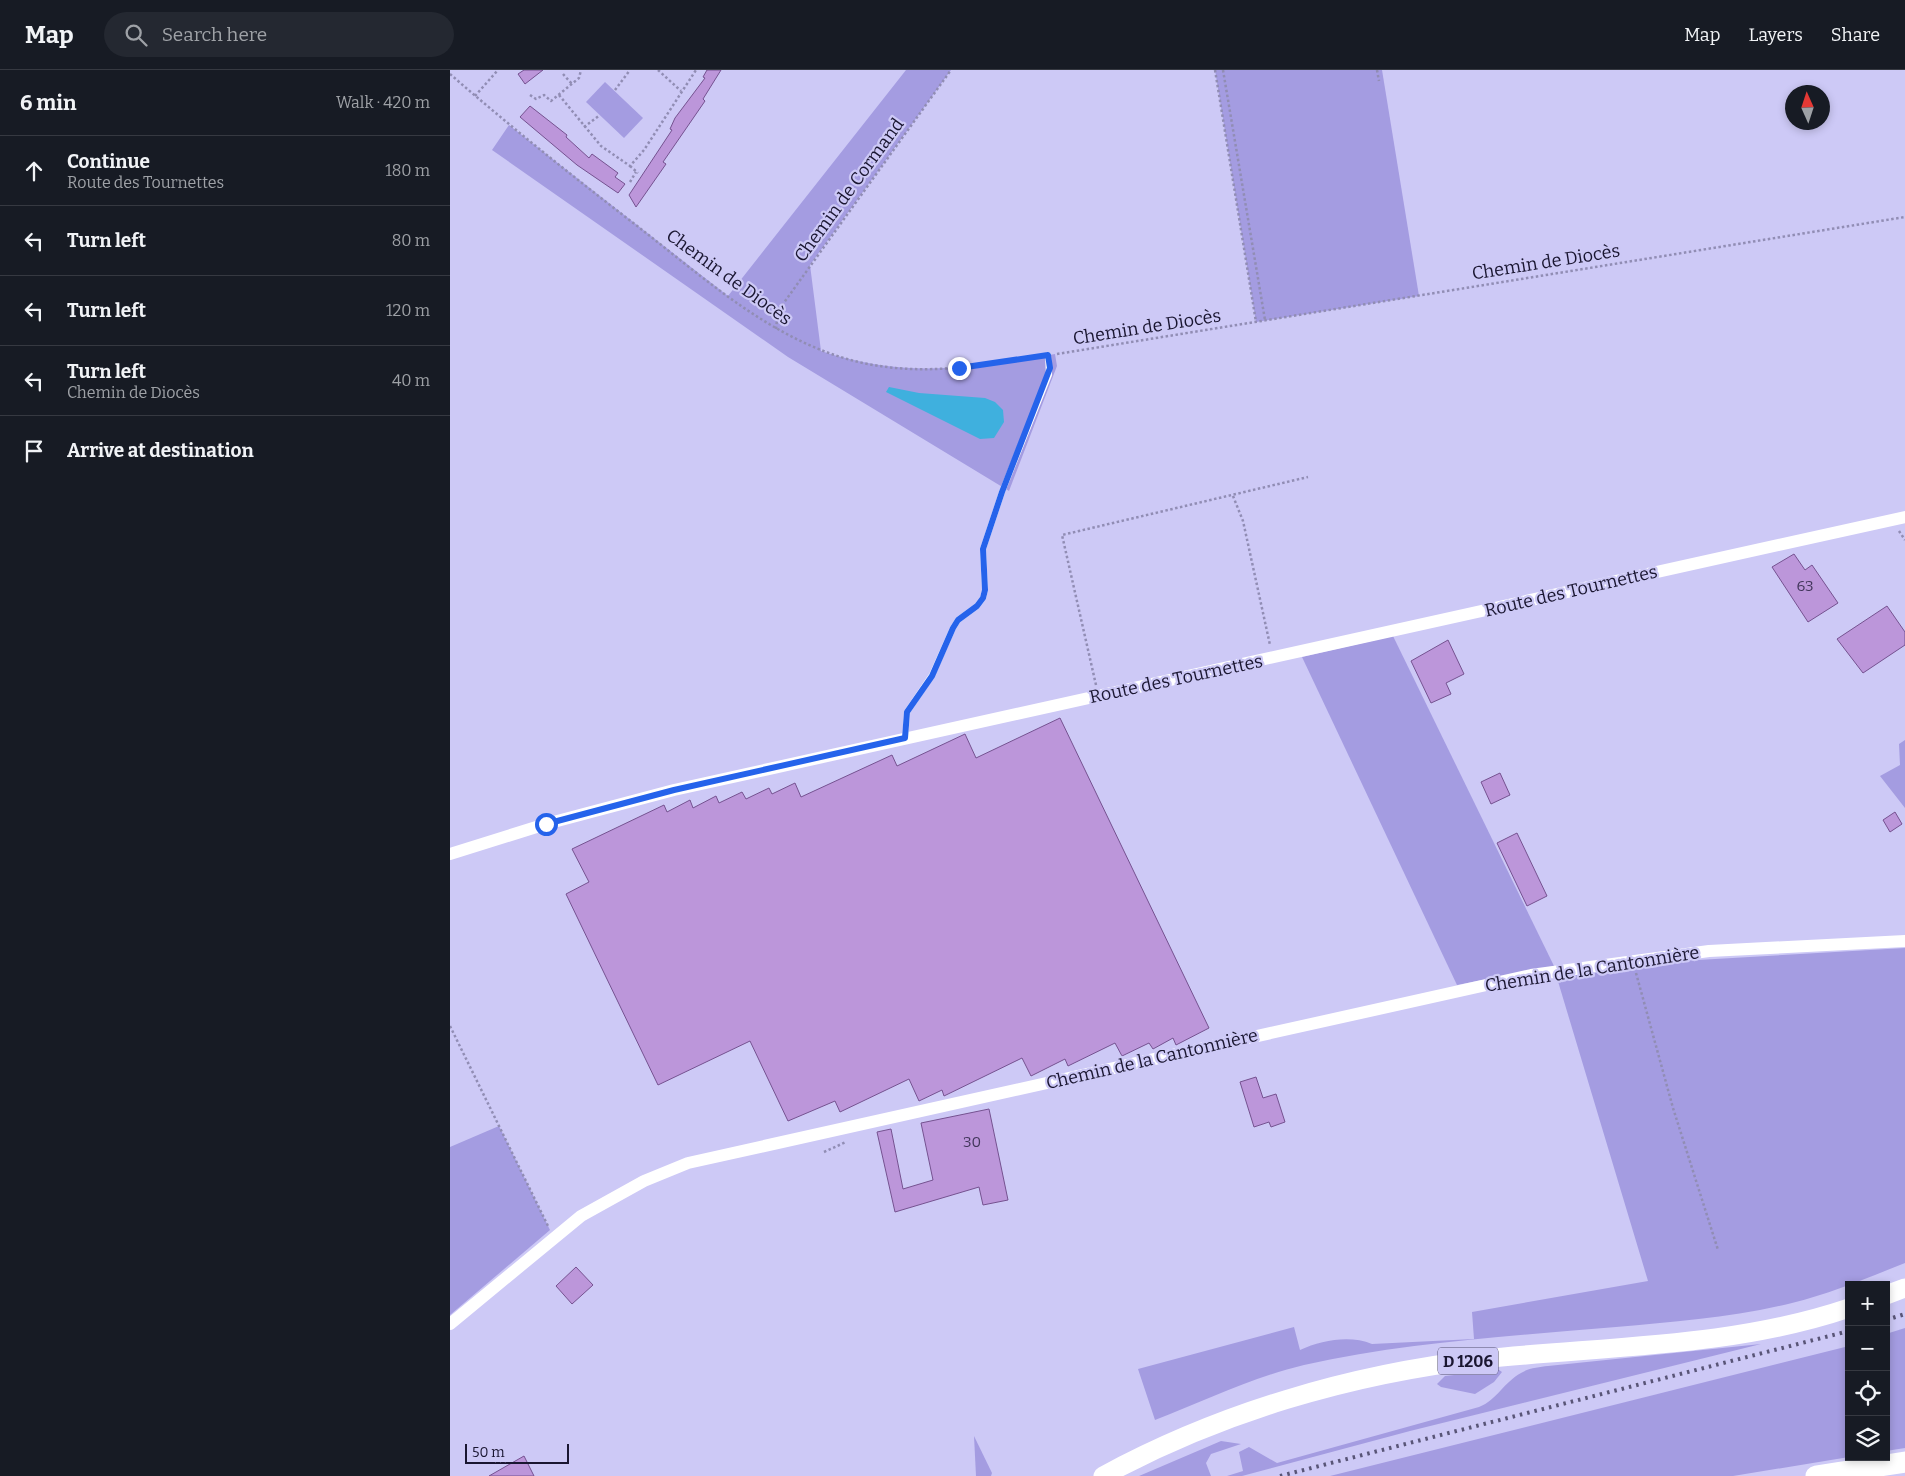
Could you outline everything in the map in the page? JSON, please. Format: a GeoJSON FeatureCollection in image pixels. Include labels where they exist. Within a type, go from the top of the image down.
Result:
{"type":"FeatureCollection","features":[{"type":"Feature","properties":{"kind":"highway"},"geometry":{"type":"LineString","coordinates":[[1816,1476],[1905,1462]]}},
{"type":"Feature","properties":{"kind":"main road"},"geometry":{"type":"LineString","coordinates":[[1890,1294],[1905,1288]]}},
{"type":"Feature","properties":{"kind":"main road","name":"D 1206"},"geometry":{"type":"LineString","coordinates":[[1103,1476],[1178,1440],[1249,1412],[1324,1389],[1378,1376],[1458,1362],[1729,1336],[1801,1323],[1845,1309]]}},
{"type":"Feature","properties":{"kind":"street","name":"Route des Tournettes"},"geometry":{"type":"LineString","coordinates":[[450,854],[584,813],[905,738],[1905,517]]}},
{"type":"Feature","properties":{"kind":"street","name":"Chemin de la Cantonnière"},"geometry":{"type":"LineString","coordinates":[[450,1324],[580,1216],[612,1197],[659,1174],[688,1163],[1531,975],[1633,960],[1757,948],[1905,941]]}},
{"type":"Feature","properties":{"kind":"lane"},"geometry":{"type":"LineString","coordinates":[[905,738],[907,712],[932,676],[953,628],[958,620],[977,606],[983,598],[985,590],[983,549],[1002,492],[1049,375],[1048,355]]}},
{"type":"Feature","properties":{"kind":"path"},"geometry":{"type":"LineString","coordinates":[[475,96],[498,70]]}},
{"type":"Feature","properties":{"kind":"path"},"geometry":{"type":"LineString","coordinates":[[530,95],[536,98],[544,95],[551,101],[581,76],[581,70]]}},
{"type":"Feature","properties":{"kind":"path"},"geometry":{"type":"LineString","coordinates":[[615,90],[630,70]]}},
{"type":"Feature","properties":{"kind":"path"},"geometry":{"type":"LineString","coordinates":[[658,70],[681,91]]}},
{"type":"Feature","properties":{"kind":"path"},"geometry":{"type":"LineString","coordinates":[[630,166],[644,150],[696,70]]}},
{"type":"Feature","properties":{"kind":"path","name":"Chemin de Cormand"},"geometry":{"type":"LineString","coordinates":[[776,329],[778,311],[951,70]]}},
{"type":"Feature","properties":{"kind":"path"},"geometry":{"type":"LineString","coordinates":[[1215,70],[1256,322]]}},
{"type":"Feature","properties":{"kind":"path"},"geometry":{"type":"LineString","coordinates":[[1223,70],[1265,320]]}},
{"type":"Feature","properties":{"kind":"path"},"geometry":{"type":"LineString","coordinates":[[1377,70],[1379,81]]}},
{"type":"Feature","properties":{"kind":"path","name":"Chemin de Diocès"},"geometry":{"type":"LineString","coordinates":[[450,74],[475,96],[728,297],[776,329],[834,355],[863,363],[902,368],[959,368],[1048,355],[1905,217]]}},
{"type":"Feature","properties":{"kind":"path"},"geometry":{"type":"LineString","coordinates":[[563,74],[572,84]]}},
{"type":"Feature","properties":{"kind":"path"},"geometry":{"type":"LineString","coordinates":[[559,95],[570,105],[584,128],[601,146],[637,172],[630,182]]}},
{"type":"Feature","properties":{"kind":"path"},"geometry":{"type":"LineString","coordinates":[[584,128],[600,115]]}},
{"type":"Feature","properties":{"kind":"path"},"geometry":{"type":"LineString","coordinates":[[1098,696],[1062,535],[1308,478]]}},
{"type":"Feature","properties":{"kind":"path"},"geometry":{"type":"LineString","coordinates":[[1234,496],[1243,521],[1272,657]]}},
{"type":"Feature","properties":{"kind":"path"},"geometry":{"type":"LineString","coordinates":[[1633,960],[1673,1108],[1718,1250]]}},
{"type":"Feature","properties":{"kind":"path"},"geometry":{"type":"LineString","coordinates":[[450,1026],[542,1216],[554,1236]]}},
{"type":"Feature","properties":{"kind":"path"},"geometry":{"type":"LineString","coordinates":[[824,1152],[851,1140]]}},
{"type":"Feature","properties":{"kind":"shaded area"},"geometry":{"type":"Polygon","coordinates":[[[906,70],[951,70],[810,265],[821,351],[852,360],[910,368],[966,367],[1055,354],[1057,366],[1009,491],[788,357],[492,150],[509,125],[728,296],[906,70]]]}},
{"type":"Feature","properties":{"kind":"shaded area"},"geometry":{"type":"Polygon","coordinates":[[[1215,70],[1382,70],[1419,296],[1256,322],[1215,70]]]}},
{"type":"Feature","properties":{"kind":"shaded area"},"geometry":{"type":"Polygon","coordinates":[[[605,82],[643,118],[624,138],[586,102],[605,82]]]}},
{"type":"Feature","properties":{"kind":"shaded area"},"geometry":{"type":"Polygon","coordinates":[[[1393,636],[1554,966],[1457,985],[1302,657],[1393,636]]]}},
{"type":"Feature","properties":{"kind":"shaded area"},"geometry":{"type":"Polygon","coordinates":[[[1905,740],[1905,808],[1880,776],[1900,765],[1899,744],[1905,740]]]}},
{"type":"Feature","properties":{"kind":"shaded area"},"geometry":{"type":"Polygon","coordinates":[[[1905,948],[1905,1263],[1859,1281],[1845,1281],[1845,1286],[1821,1295],[1749,1312],[1683,1321],[1420,1345],[1342,1357],[1285,1370],[1247,1383],[1155,1420],[1138,1369],[1294,1327],[1300,1350],[1327,1341],[1345,1339],[1372,1344],[1474,1339],[1472,1312],[1648,1281],[1557,978],[1646,963],[1905,948]]]}},
{"type":"Feature","properties":{"kind":"shaded area"},"geometry":{"type":"Polygon","coordinates":[[[499,1126],[550,1230],[450,1315],[450,1147],[499,1126]]]}},
{"type":"Feature","properties":{"kind":"shaded area"},"geometry":{"type":"Polygon","coordinates":[[[1905,1328],[1905,1448],[1890,1450],[1890,1371],[1890,1333],[1905,1328]]]}},
{"type":"Feature","properties":{"kind":"shaded area"},"geometry":{"type":"Polygon","coordinates":[[[1761,1344],[1410,1431],[1242,1476],[1227,1476],[1243,1471],[1239,1452],[1249,1447],[1277,1463],[1479,1407],[1491,1400],[1515,1377],[1524,1371],[1534,1368],[1761,1344]]]}},
{"type":"Feature","properties":{"kind":"shaded area"},"geometry":{"type":"Polygon","coordinates":[[[1845,1347],[1845,1458],[1733,1476],[1330,1476],[1845,1347]]]}},
{"type":"Feature","properties":{"kind":"shaded area"},"geometry":{"type":"Polygon","coordinates":[[[1499,1370],[1502,1372],[1494,1382],[1475,1394],[1441,1387],[1437,1384],[1445,1376],[1499,1370]]]}},
{"type":"Feature","properties":{"kind":"shaded area"},"geometry":{"type":"Polygon","coordinates":[[[974,1436],[992,1473],[991,1476],[976,1476],[974,1436]]]}},
{"type":"Feature","properties":{"kind":"shaded area"},"geometry":{"type":"Polygon","coordinates":[[[1221,1441],[1241,1444],[1211,1454],[1206,1463],[1211,1476],[1139,1476],[1221,1441]]]}},
{"type":"Feature","properties":{"kind":"water"},"geometry":{"type":"Polygon","coordinates":[[[889,387],[919,393],[985,398],[995,402],[1003,410],[1004,422],[994,438],[980,439],[886,392],[889,387]]]}},
{"type":"Feature","properties":{"kind":"building"},"geometry":{"type":"Polygon","coordinates":[[[524,70],[543,70],[525,84],[518,74],[524,70]]]}},
{"type":"Feature","properties":{"kind":"building"},"geometry":{"type":"Polygon","coordinates":[[[707,70],[721,70],[703,99],[705,101],[663,162],[666,164],[636,207],[629,195],[672,130],[670,129],[675,118],[705,78],[703,77],[707,70]]]}},
{"type":"Feature","properties":{"kind":"building"},"geometry":{"type":"Polygon","coordinates":[[[530,106],[567,135],[566,137],[589,158],[592,154],[618,173],[615,177],[625,184],[618,193],[577,165],[520,117],[530,106]]]}},
{"type":"Feature","properties":{"kind":"building"},"geometry":{"type":"Polygon","coordinates":[[[1794,554],[1805,570],[1812,565],[1838,603],[1808,622],[1772,567],[1794,554]]]}},
{"type":"Feature","properties":{"kind":"building"},"geometry":{"type":"Polygon","coordinates":[[[1887,606],[1905,632],[1905,645],[1863,673],[1837,639],[1887,606]]]}},
{"type":"Feature","properties":{"kind":"building"},"geometry":{"type":"Polygon","coordinates":[[[1448,640],[1464,674],[1446,683],[1451,694],[1431,703],[1411,661],[1448,640]]]}},
{"type":"Feature","properties":{"kind":"building"},"geometry":{"type":"Polygon","coordinates":[[[1060,718],[1209,1028],[1176,1045],[1173,1038],[1153,1049],[1149,1043],[1122,1056],[1115,1043],[1068,1066],[1065,1059],[1031,1076],[1022,1058],[944,1096],[942,1090],[919,1101],[909,1079],[840,1112],[835,1101],[788,1121],[750,1041],[658,1085],[566,894],[589,882],[572,849],[664,805],[667,812],[690,800],[693,808],[716,796],[719,803],[742,792],[746,799],[769,788],[772,794],[795,783],[801,797],[892,755],[897,766],[965,734],[976,758],[1060,718]]]}},
{"type":"Feature","properties":{"kind":"building"},"geometry":{"type":"Polygon","coordinates":[[[1500,773],[1510,795],[1491,804],[1481,782],[1500,773]]]}},
{"type":"Feature","properties":{"kind":"building"},"geometry":{"type":"Polygon","coordinates":[[[1895,812],[1902,824],[1890,832],[1883,820],[1895,812]]]}},
{"type":"Feature","properties":{"kind":"building"},"geometry":{"type":"Polygon","coordinates":[[[1517,833],[1547,896],[1527,906],[1497,843],[1517,833]]]}},
{"type":"Feature","properties":{"kind":"building"},"geometry":{"type":"Polygon","coordinates":[[[1256,1077],[1263,1098],[1276,1094],[1285,1122],[1271,1127],[1269,1122],[1254,1127],[1240,1082],[1256,1077]]]}},
{"type":"Feature","properties":{"kind":"building"},"geometry":{"type":"Polygon","coordinates":[[[989,1109],[1008,1200],[983,1205],[979,1187],[895,1212],[877,1132],[891,1129],[903,1189],[933,1180],[921,1123],[989,1109]]]}},
{"type":"Feature","properties":{"kind":"building"},"geometry":{"type":"Polygon","coordinates":[[[576,1267],[593,1285],[572,1304],[556,1286],[576,1267]]]}},
{"type":"Feature","properties":{"kind":"building"},"geometry":{"type":"Polygon","coordinates":[[[524,1456],[534,1476],[489,1476],[524,1456]]]}},
{"type":"Feature","properties":{"kind":"railway"},"geometry":{"type":"LineString","coordinates":[[1890,1319],[1905,1314]]}},
{"type":"Feature","properties":{"kind":"railway"},"geometry":{"type":"LineString","coordinates":[[1280,1476],[1845,1332]]}},
{"type":"Feature","properties":{"kind":"route"},"geometry":{"type":"LineString","coordinates":[[546,824],[674,790],[905,738],[907,712],[932,676],[953,628],[958,620],[977,606],[983,598],[985,590],[983,549],[1002,492],[1029,428],[1050,368],[1048,355],[959,368]]}}]}
